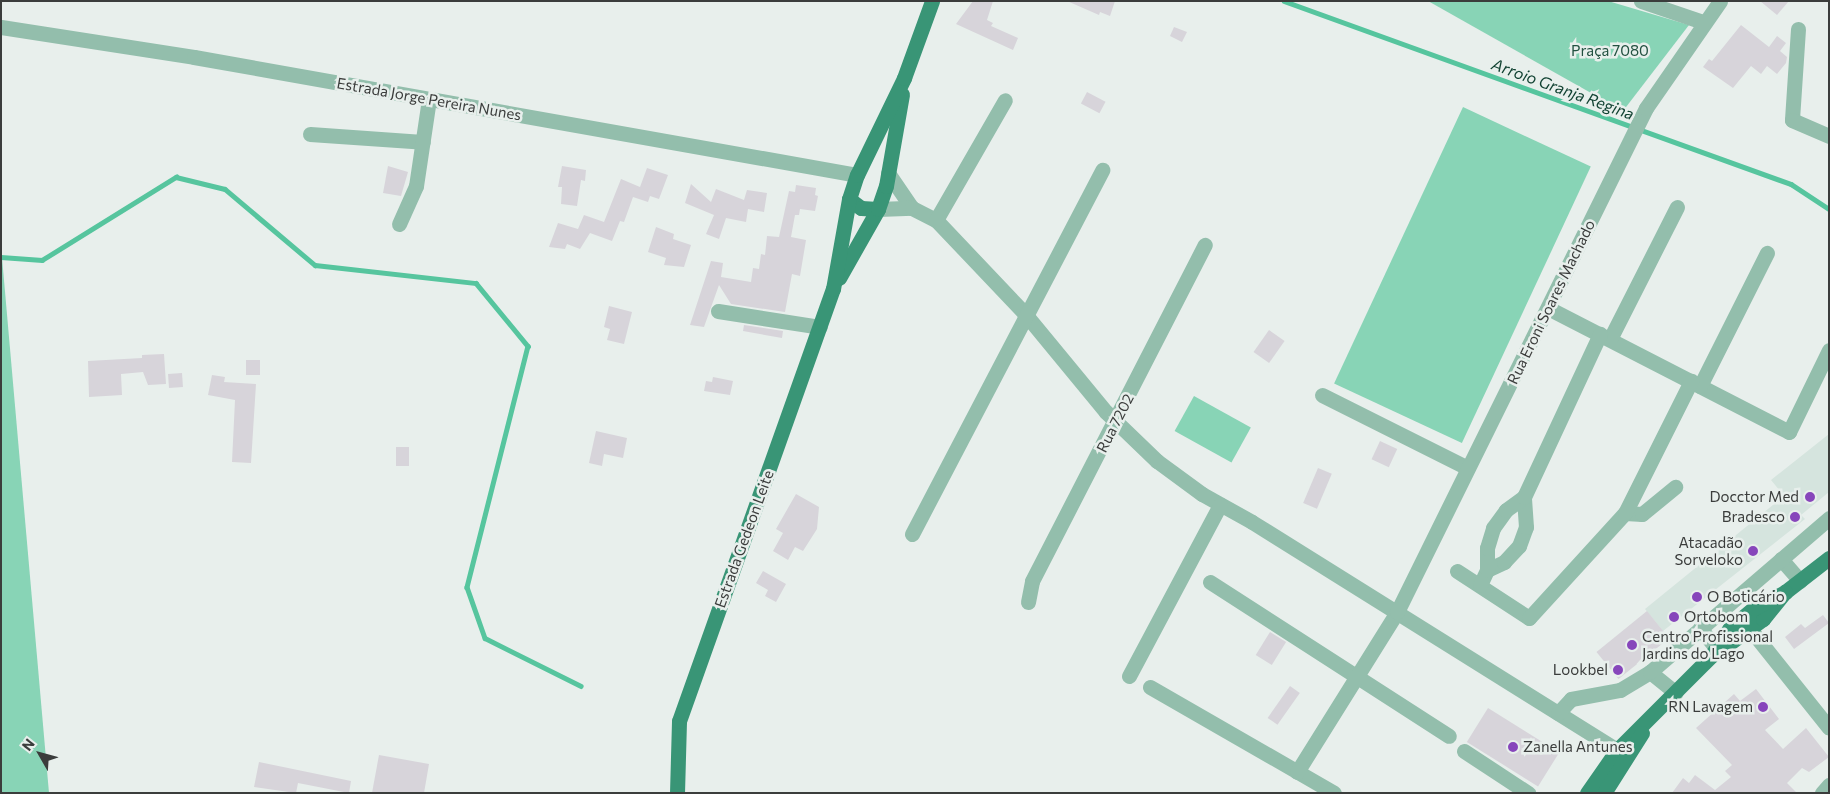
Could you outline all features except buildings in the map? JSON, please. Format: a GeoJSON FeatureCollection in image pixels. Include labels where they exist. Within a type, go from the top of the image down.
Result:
{"type":"FeatureCollection","features":[{"type":"Feature","properties":{"kind":"main road","name":"Estrada Gedeon Leite"},"geometry":{"type":"LineString","coordinates":[[677,793],[679,721],[833,289],[848,199],[857,175],[904,78],[932,1]]}},
{"type":"Feature","properties":{"kind":"main road","name":"Estrada Gedeon Leite"},"geometry":{"type":"LineString","coordinates":[[833,289],[878,209],[888,172],[904,78]]}},
{"type":"Feature","properties":{"kind":"main road"},"geometry":{"type":"LineString","coordinates":[[866,158],[875,158],[888,172]]}},
{"type":"Feature","properties":{"kind":"main road"},"geometry":{"type":"LineString","coordinates":[[848,199],[861,208],[878,209]]}},
{"type":"Feature","properties":{"kind":"main road"},"geometry":{"type":"LineString","coordinates":[[1587,793],[1652,718],[1714,652],[1748,620],[1829,558]]}},
{"type":"Feature","properties":{"kind":"main road"},"geometry":{"type":"LineString","coordinates":[[1604,793],[1622,754]]}},
{"type":"Feature","properties":{"kind":"street"},"geometry":{"type":"LineString","coordinates":[[1641,1],[1703,22]]}},
{"type":"Feature","properties":{"kind":"street","name":"Rua Eroni Soares Machado"},"geometry":{"type":"LineString","coordinates":[[1297,772],[1397,612],[1646,108],[1703,22],[1720,1]]}},
{"type":"Feature","properties":{"kind":"street","name":"Estrada Jorge Pereira Nunes"},"geometry":{"type":"LineString","coordinates":[[1,27],[429,98],[857,175]]}},
{"type":"Feature","properties":{"kind":"street"},"geometry":{"type":"LineString","coordinates":[[1798,29],[1792,120],[1829,136]]}},
{"type":"Feature","properties":{"kind":"street"},"geometry":{"type":"LineString","coordinates":[[399,224],[416,186],[429,98]]}},
{"type":"Feature","properties":{"kind":"street"},"geometry":{"type":"LineString","coordinates":[[936,220],[1005,100]]}},
{"type":"Feature","properties":{"kind":"street"},"geometry":{"type":"LineString","coordinates":[[310,134],[423,142]]}},
{"type":"Feature","properties":{"kind":"street"},"geometry":{"type":"LineString","coordinates":[[912,534],[1102,170]]}},
{"type":"Feature","properties":{"kind":"street"},"geometry":{"type":"LineString","coordinates":[[888,172],[912,208]]}},
{"type":"Feature","properties":{"kind":"street"},"geometry":{"type":"LineString","coordinates":[[1480,585],[1487,570],[1487,548],[1493,528],[1506,510],[1524,497],[1605,337],[1677,207]]}},
{"type":"Feature","properties":{"kind":"street"},"geometry":{"type":"LineString","coordinates":[[878,209],[912,208],[936,220],[1026,315],[1116,422],[1157,461],[1220,505],[1397,612],[1622,754]]}},
{"type":"Feature","properties":{"kind":"street","name":"Rua 7202"},"geometry":{"type":"LineString","coordinates":[[1028,602],[1032,581],[1116,422],[1205,245]]}},
{"type":"Feature","properties":{"kind":"street"},"geometry":{"type":"LineString","coordinates":[[1457,570],[1529,618],[1625,512],[1767,253]]}},
{"type":"Feature","properties":{"kind":"street"},"geometry":{"type":"LineString","coordinates":[[1548,308],[1789,432],[1829,350]]}},
{"type":"Feature","properties":{"kind":"street"},"geometry":{"type":"LineString","coordinates":[[718,311],[820,327]]}},
{"type":"Feature","properties":{"kind":"street"},"geometry":{"type":"LineString","coordinates":[[1322,395],[1468,468]]}},
{"type":"Feature","properties":{"kind":"street"},"geometry":{"type":"LineString","coordinates":[[1625,512],[1642,514],[1675,487]]}},
{"type":"Feature","properties":{"kind":"street"},"geometry":{"type":"LineString","coordinates":[[1487,570],[1504,562],[1519,546],[1526,527],[1524,497]]}},
{"type":"Feature","properties":{"kind":"street"},"geometry":{"type":"LineString","coordinates":[[1129,676],[1220,505]]}},
{"type":"Feature","properties":{"kind":"street"},"geometry":{"type":"LineString","coordinates":[[1558,713],[1571,699],[1620,690],[1650,672],[1829,518]]}},
{"type":"Feature","properties":{"kind":"street"},"geometry":{"type":"LineString","coordinates":[[1781,559],[1800,581]]}},
{"type":"Feature","properties":{"kind":"street"},"geometry":{"type":"LineString","coordinates":[[1210,582],[1449,736]]}},
{"type":"Feature","properties":{"kind":"street"},"geometry":{"type":"LineString","coordinates":[[1737,596],[1748,620],[1829,728]]}},
{"type":"Feature","properties":{"kind":"street"},"geometry":{"type":"LineString","coordinates":[[1700,628],[1714,652]]}},
{"type":"Feature","properties":{"kind":"street"},"geometry":{"type":"LineString","coordinates":[[1650,672],[1676,693]]}},
{"type":"Feature","properties":{"kind":"street"},"geometry":{"type":"LineString","coordinates":[[1150,687],[1334,793]]}},
{"type":"Feature","properties":{"kind":"street"},"geometry":{"type":"LineString","coordinates":[[1464,751],[1528,793]]}},
{"type":"Feature","properties":{"kind":"street"},"geometry":{"type":"LineString","coordinates":[[1822,793],[1829,785]]}},
{"type":"Feature","properties":{"kind":"shaded area"},"geometry":{"type":"Polygon","coordinates":[[[1829,434],[1829,492],[1801,515],[1805,519],[1663,631],[1645,609],[1784,496],[1771,480],[1829,434]]]}},
{"type":"Feature","properties":{"kind":"green space","name":"Praça 7080"},"geometry":{"type":"Polygon","coordinates":[[[1428,1],[1608,1],[1689,25],[1623,111],[1428,1]]]}},
{"type":"Feature","properties":{"kind":"green space"},"geometry":{"type":"Polygon","coordinates":[[[1463,107],[1591,167],[1462,443],[1334,383],[1463,107]]]}},
{"type":"Feature","properties":{"kind":"green space"},"geometry":{"type":"Polygon","coordinates":[[[1,246],[49,793],[1,793],[1,246]]]}},
{"type":"Feature","properties":{"kind":"green space"},"geometry":{"type":"Polygon","coordinates":[[[1194,396],[1251,428],[1231,462],[1175,431],[1194,396]]]}},
{"type":"Feature","properties":{"kind":"waterway","name":"Arroio Granja Regina"},"geometry":{"type":"LineString","coordinates":[[1284,1],[1791,184],[1829,209]]}},
{"type":"Feature","properties":{"kind":"waterway"},"geometry":{"type":"LineString","coordinates":[[1,257],[42,260],[176,177],[225,189],[315,265],[476,283],[528,346],[467,587],[485,638],[581,686]]}},
{"type":"Feature","properties":{"kind":"place","name":"Docctor Med"},"geometry":{"type":"Point","coordinates":[1810,497]}},
{"type":"Feature","properties":{"kind":"place","name":"Bradesco"},"geometry":{"type":"Point","coordinates":[1795,517]}},
{"type":"Feature","properties":{"kind":"place","name":"Atacadão Sorveloko"},"geometry":{"type":"Point","coordinates":[1753,551]}},
{"type":"Feature","properties":{"kind":"place","name":"O Boticário"},"geometry":{"type":"Point","coordinates":[1697,597]}},
{"type":"Feature","properties":{"kind":"place","name":"Ortobom"},"geometry":{"type":"Point","coordinates":[1674,617]}},
{"type":"Feature","properties":{"kind":"place","name":"Centro Profissional Jardins do Lago"},"geometry":{"type":"Point","coordinates":[1632,645]}},
{"type":"Feature","properties":{"kind":"place","name":"Lookbel"},"geometry":{"type":"Point","coordinates":[1618,670]}},
{"type":"Feature","properties":{"kind":"place","name":"RN Lavagem"},"geometry":{"type":"Point","coordinates":[1763,707]}},
{"type":"Feature","properties":{"kind":"place","name":"Zanella Antunes"},"geometry":{"type":"Point","coordinates":[1513,747]}}]}
